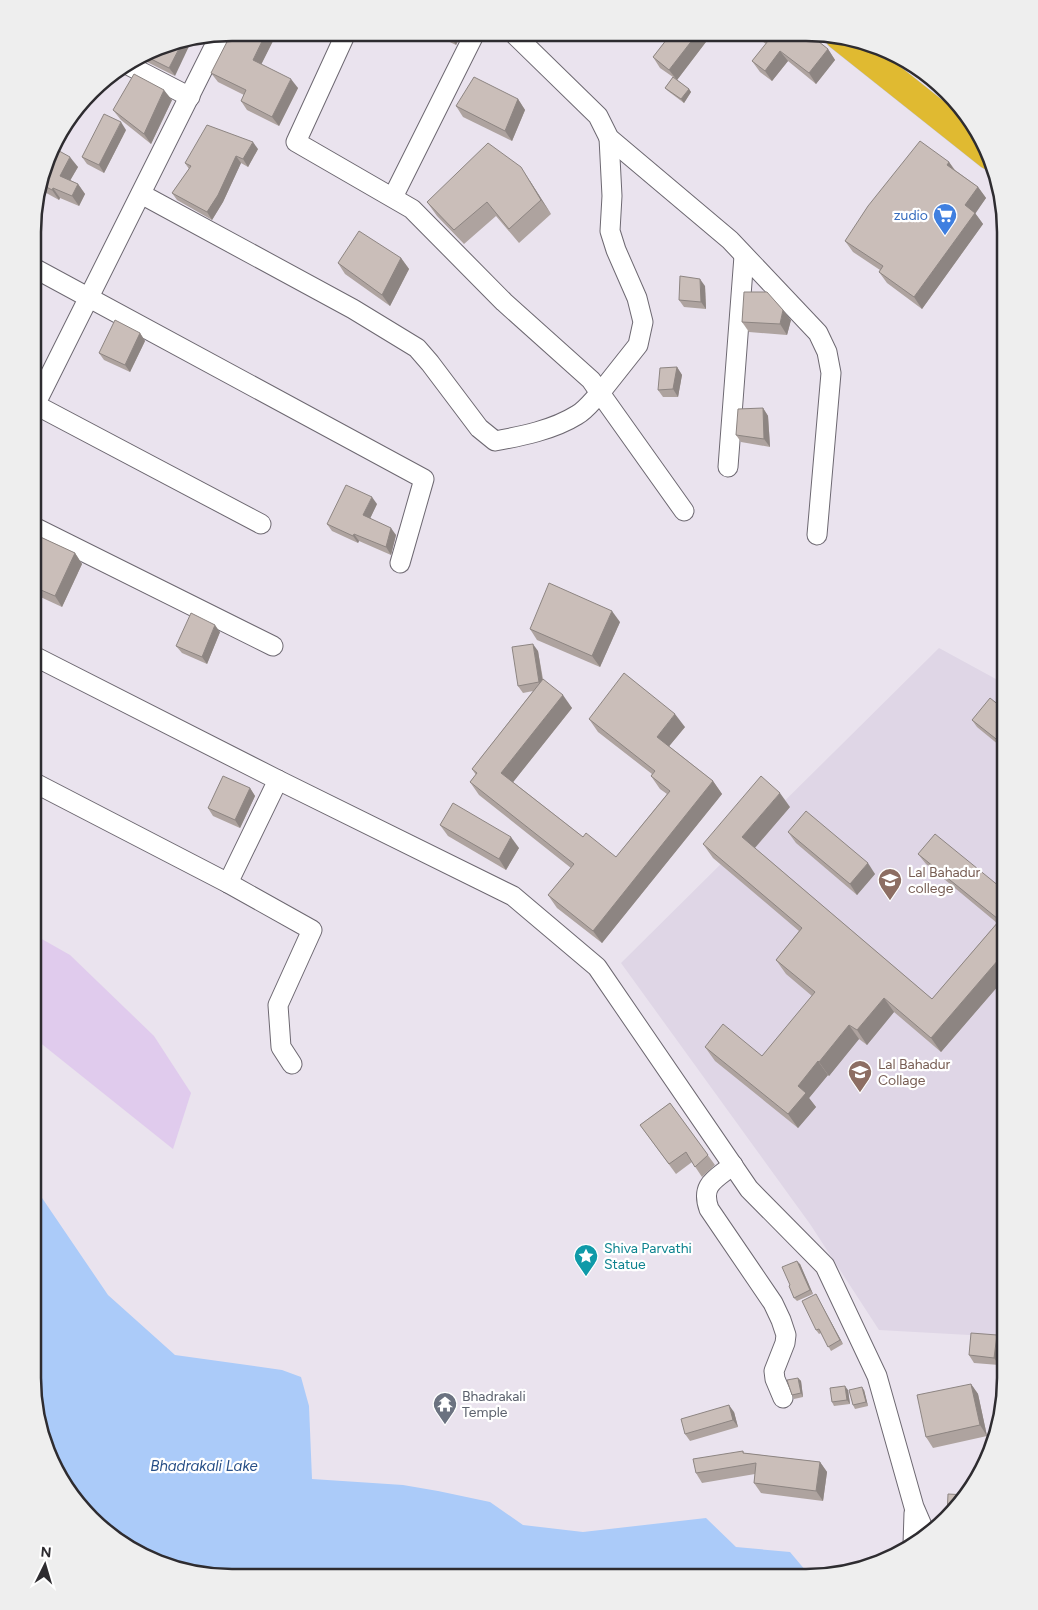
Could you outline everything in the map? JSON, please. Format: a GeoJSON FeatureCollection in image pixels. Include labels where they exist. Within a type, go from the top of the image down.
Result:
{"type":"FeatureCollection","features":[{"type":"Feature","properties":{"kind":"highway"},"geometry":{"type":"LineString","coordinates":[[854,48],[975,144]]}},
{"type":"Feature","properties":{"kind":"street"},"geometry":{"type":"LineString","coordinates":[[342,41],[296,142],[412,209],[504,302],[591,380],[684,511]]}},
{"type":"Feature","properties":{"kind":"street"},"geometry":{"type":"LineString","coordinates":[[393,197],[471,41]]}},
{"type":"Feature","properties":{"kind":"street"},"geometry":{"type":"LineString","coordinates":[[521,41],[598,116],[609,138],[730,240],[818,333],[827,352],[831,373],[817,535]]}},
{"type":"Feature","properties":{"kind":"street"},"geometry":{"type":"LineString","coordinates":[[41,391],[216,42]]}},
{"type":"Feature","properties":{"kind":"street"},"geometry":{"type":"LineString","coordinates":[[135,68],[190,97]]}},
{"type":"Feature","properties":{"kind":"street"},"geometry":{"type":"LineString","coordinates":[[141,194],[353,309],[418,348],[480,428],[494,441],[555,425],[578,414],[600,393],[638,345],[643,322],[637,298],[616,250],[610,231],[612,196],[609,138]]}},
{"type":"Feature","properties":{"kind":"street"},"geometry":{"type":"LineString","coordinates":[[728,467],[744,256]]}},
{"type":"Feature","properties":{"kind":"street"},"geometry":{"type":"LineString","coordinates":[[41,272],[424,479],[400,563]]}},
{"type":"Feature","properties":{"kind":"street"},"geometry":{"type":"LineString","coordinates":[[41,409],[261,524]]}},
{"type":"Feature","properties":{"kind":"street"},"geometry":{"type":"LineString","coordinates":[[41,530],[273,646]]}},
{"type":"Feature","properties":{"kind":"street"},"geometry":{"type":"LineString","coordinates":[[41,660],[278,780],[513,896],[597,967],[749,1189],[825,1266],[877,1376],[914,1508],[923,1528]]}},
{"type":"Feature","properties":{"kind":"street"},"geometry":{"type":"LineString","coordinates":[[228,883],[278,780]]}},
{"type":"Feature","properties":{"kind":"street"},"geometry":{"type":"LineString","coordinates":[[41,788],[228,883],[312,930],[278,1005],[281,1046],[292,1064]]}},
{"type":"Feature","properties":{"kind":"street"},"geometry":{"type":"LineString","coordinates":[[733,1165],[708,1186],[705,1199],[709,1209],[773,1303],[781,1320],[786,1335],[785,1343],[774,1371],[783,1398]]}},
{"type":"Feature","properties":{"kind":"street"},"geometry":{"type":"LineString","coordinates":[[913,1536],[914,1508]]}},
{"type":"Feature","properties":{"kind":"shaded area","name":"Lal Bahadur Collage"},"geometry":{"type":"Polygon","coordinates":[[[939,648],[997,680],[997,1337],[879,1330],[810,1224],[621,963],[939,648]]]}},
{"type":"Feature","properties":{"kind":"shaded area"},"geometry":{"type":"Polygon","coordinates":[[[41,939],[70,955],[154,1036],[191,1093],[173,1149],[41,1043],[41,939]]]}},
{"type":"Feature","properties":{"kind":"water","name":"Bhadrakali Lake"},"geometry":{"type":"Polygon","coordinates":[[[41,1196],[108,1295],[175,1355],[282,1370],[301,1377],[309,1406],[312,1479],[403,1485],[438,1491],[490,1502],[523,1525],[583,1532],[706,1518],[736,1547],[790,1552],[804,1569],[232,1569],[195,1565],[171,1559],[148,1549],[126,1537],[89,1504],[73,1484],[51,1439],[43,1403],[41,1378],[41,1196]]]}},
{"type":"Feature","properties":{"kind":"building"},"geometry":{"type":"Polygon","coordinates":[[[227,41],[262,41],[253,60],[291,79],[272,117],[241,101],[246,90],[211,73],[227,41]]]}},
{"type":"Feature","properties":{"kind":"building"},"geometry":{"type":"Polygon","coordinates":[[[665,41],[692,41],[669,70],[653,57],[665,41]]]}},
{"type":"Feature","properties":{"kind":"building"},"geometry":{"type":"Polygon","coordinates":[[[768,41],[819,42],[828,49],[809,73],[780,51],[765,71],[752,61],[768,41]]]}},
{"type":"Feature","properties":{"kind":"building"},"geometry":{"type":"Polygon","coordinates":[[[179,49],[169,68],[152,59],[179,49]]]}},
{"type":"Feature","properties":{"kind":"building"},"geometry":{"type":"Polygon","coordinates":[[[134,74],[164,90],[144,134],[113,110],[134,74]]]}},
{"type":"Feature","properties":{"kind":"building"},"geometry":{"type":"Polygon","coordinates":[[[474,77],[518,99],[505,131],[456,106],[474,77]]]}},
{"type":"Feature","properties":{"kind":"building"},"geometry":{"type":"Polygon","coordinates":[[[673,77],[689,89],[681,99],[665,88],[673,77]]]}},
{"type":"Feature","properties":{"kind":"building"},"geometry":{"type":"Polygon","coordinates":[[[104,114],[121,122],[99,165],[82,157],[104,114]]]}},
{"type":"Feature","properties":{"kind":"building"},"geometry":{"type":"Polygon","coordinates":[[[207,125],[253,142],[243,159],[236,156],[218,195],[207,212],[172,193],[191,166],[185,163],[207,125]]]}},
{"type":"Feature","properties":{"kind":"building"},"geometry":{"type":"Polygon","coordinates":[[[920,141],[949,162],[947,165],[978,187],[965,205],[975,213],[914,297],[879,272],[883,266],[845,241],[868,206],[920,141]]]}},
{"type":"Feature","properties":{"kind":"building"},"geometry":{"type":"Polygon","coordinates":[[[488,143],[521,167],[541,200],[509,229],[487,202],[454,230],[427,202],[488,143]]]}},
{"type":"Feature","properties":{"kind":"building"},"geometry":{"type":"Polygon","coordinates":[[[60,151],[70,157],[60,176],[78,184],[72,196],[53,188],[52,190],[47,187],[51,171],[60,151]]]}},
{"type":"Feature","properties":{"kind":"building"},"geometry":{"type":"Polygon","coordinates":[[[359,231],[401,258],[382,295],[338,263],[359,231]]]}},
{"type":"Feature","properties":{"kind":"building"},"geometry":{"type":"Polygon","coordinates":[[[680,276],[700,279],[701,302],[679,300],[680,276]]]}},
{"type":"Feature","properties":{"kind":"building"},"geometry":{"type":"Polygon","coordinates":[[[744,292],[767,292],[783,310],[780,324],[742,322],[744,292]]]}},
{"type":"Feature","properties":{"kind":"building"},"geometry":{"type":"Polygon","coordinates":[[[115,320],[140,333],[125,365],[99,353],[115,320]]]}},
{"type":"Feature","properties":{"kind":"building"},"geometry":{"type":"Polygon","coordinates":[[[677,367],[673,389],[658,390],[660,368],[677,367]]]}},
{"type":"Feature","properties":{"kind":"building"},"geometry":{"type":"Polygon","coordinates":[[[763,408],[764,439],[736,435],[738,409],[763,408]]]}},
{"type":"Feature","properties":{"kind":"building"},"geometry":{"type":"Polygon","coordinates":[[[346,485],[372,497],[363,515],[391,528],[386,547],[354,534],[353,536],[327,524],[346,485]]]}},
{"type":"Feature","properties":{"kind":"building"},"geometry":{"type":"Polygon","coordinates":[[[41,537],[75,553],[55,596],[41,590],[41,537]]]}},
{"type":"Feature","properties":{"kind":"building"},"geometry":{"type":"Polygon","coordinates":[[[549,583],[612,611],[592,656],[530,629],[549,583]]]}},
{"type":"Feature","properties":{"kind":"building"},"geometry":{"type":"Polygon","coordinates":[[[191,613],[215,625],[202,657],[176,646],[191,613]]]}},
{"type":"Feature","properties":{"kind":"building"},"geometry":{"type":"Polygon","coordinates":[[[533,644],[539,682],[518,686],[512,647],[533,644]]]}},
{"type":"Feature","properties":{"kind":"building"},"geometry":{"type":"Polygon","coordinates":[[[624,673],[675,714],[657,737],[713,781],[593,931],[548,895],[574,864],[470,782],[477,773],[472,769],[543,679],[563,695],[501,773],[583,837],[586,833],[616,857],[670,791],[651,776],[655,771],[589,719],[624,673]]]}},
{"type":"Feature","properties":{"kind":"building"},"geometry":{"type":"Polygon","coordinates":[[[990,698],[997,704],[997,740],[972,720],[990,698]]]}},
{"type":"Feature","properties":{"kind":"building"},"geometry":{"type":"Polygon","coordinates":[[[223,776],[250,788],[235,820],[208,808],[223,776]]]}},
{"type":"Feature","properties":{"kind":"building"},"geometry":{"type":"Polygon","coordinates":[[[761,776],[780,793],[742,837],[932,999],[997,923],[997,961],[931,1038],[884,998],[857,1030],[849,1025],[818,1061],[798,1086],[806,1093],[788,1114],[705,1047],[723,1024],[762,1056],[815,992],[776,960],[802,928],[703,844],[761,776]]]}},
{"type":"Feature","properties":{"kind":"building"},"geometry":{"type":"Polygon","coordinates":[[[453,803],[511,837],[499,859],[440,825],[453,803]]]}},
{"type":"Feature","properties":{"kind":"building"},"geometry":{"type":"Polygon","coordinates":[[[806,811],[868,863],[850,884],[788,832],[806,811]]]}},
{"type":"Feature","properties":{"kind":"building"},"geometry":{"type":"Polygon","coordinates":[[[935,834],[997,884],[997,918],[918,854],[935,834]]]}},
{"type":"Feature","properties":{"kind":"building"},"geometry":{"type":"Polygon","coordinates":[[[670,1103],[708,1155],[695,1167],[686,1152],[669,1164],[640,1125],[670,1103]]]}},
{"type":"Feature","properties":{"kind":"building"},"geometry":{"type":"Polygon","coordinates":[[[797,1261],[810,1290],[794,1298],[782,1267],[797,1261]]]}},
{"type":"Feature","properties":{"kind":"building"},"geometry":{"type":"Polygon","coordinates":[[[816,1294],[840,1340],[828,1347],[819,1329],[816,1330],[802,1301],[816,1294]]]}},
{"type":"Feature","properties":{"kind":"building"},"geometry":{"type":"Polygon","coordinates":[[[971,1333],[997,1335],[994,1358],[969,1355],[971,1333]]]}},
{"type":"Feature","properties":{"kind":"building"},"geometry":{"type":"Polygon","coordinates":[[[798,1378],[801,1393],[792,1395],[787,1380],[798,1378]]]}},
{"type":"Feature","properties":{"kind":"building"},"geometry":{"type":"Polygon","coordinates":[[[971,1384],[980,1425],[926,1437],[917,1395],[971,1384]]]}},
{"type":"Feature","properties":{"kind":"building"},"geometry":{"type":"Polygon","coordinates":[[[845,1386],[847,1400],[832,1402],[830,1388],[845,1386]]]}},
{"type":"Feature","properties":{"kind":"building"},"geometry":{"type":"Polygon","coordinates":[[[862,1387],[866,1402],[853,1405],[849,1390],[862,1387]]]}},
{"type":"Feature","properties":{"kind":"building"},"geometry":{"type":"Polygon","coordinates":[[[729,1405],[733,1420],[685,1434],[681,1419],[729,1405]]]}},
{"type":"Feature","properties":{"kind":"building"},"geometry":{"type":"Polygon","coordinates":[[[743,1451],[743,1453],[820,1462],[816,1491],[754,1483],[756,1463],[696,1473],[693,1459],[743,1451]]]}},
{"type":"Feature","properties":{"kind":"building"},"geometry":{"type":"Polygon","coordinates":[[[948,1494],[957,1494],[949,1504],[947,1506],[948,1494]]]}},
{"type":"Feature","properties":{"kind":"place","name":"zudio"},"geometry":{"type":"Point","coordinates":[945,236]}},
{"type":"Feature","properties":{"kind":"place","name":"Lal Bahadur college"},"geometry":{"type":"Point","coordinates":[890,901]}},
{"type":"Feature","properties":{"kind":"place","name":"Lal Bahadur Collage"},"geometry":{"type":"Point","coordinates":[860,1093]}},
{"type":"Feature","properties":{"kind":"place","name":"Shiva Parvathi Statue"},"geometry":{"type":"Point","coordinates":[586,1277]}},
{"type":"Feature","properties":{"kind":"place","name":"Bhadrakali Temple"},"geometry":{"type":"Point","coordinates":[445,1425]}}]}
